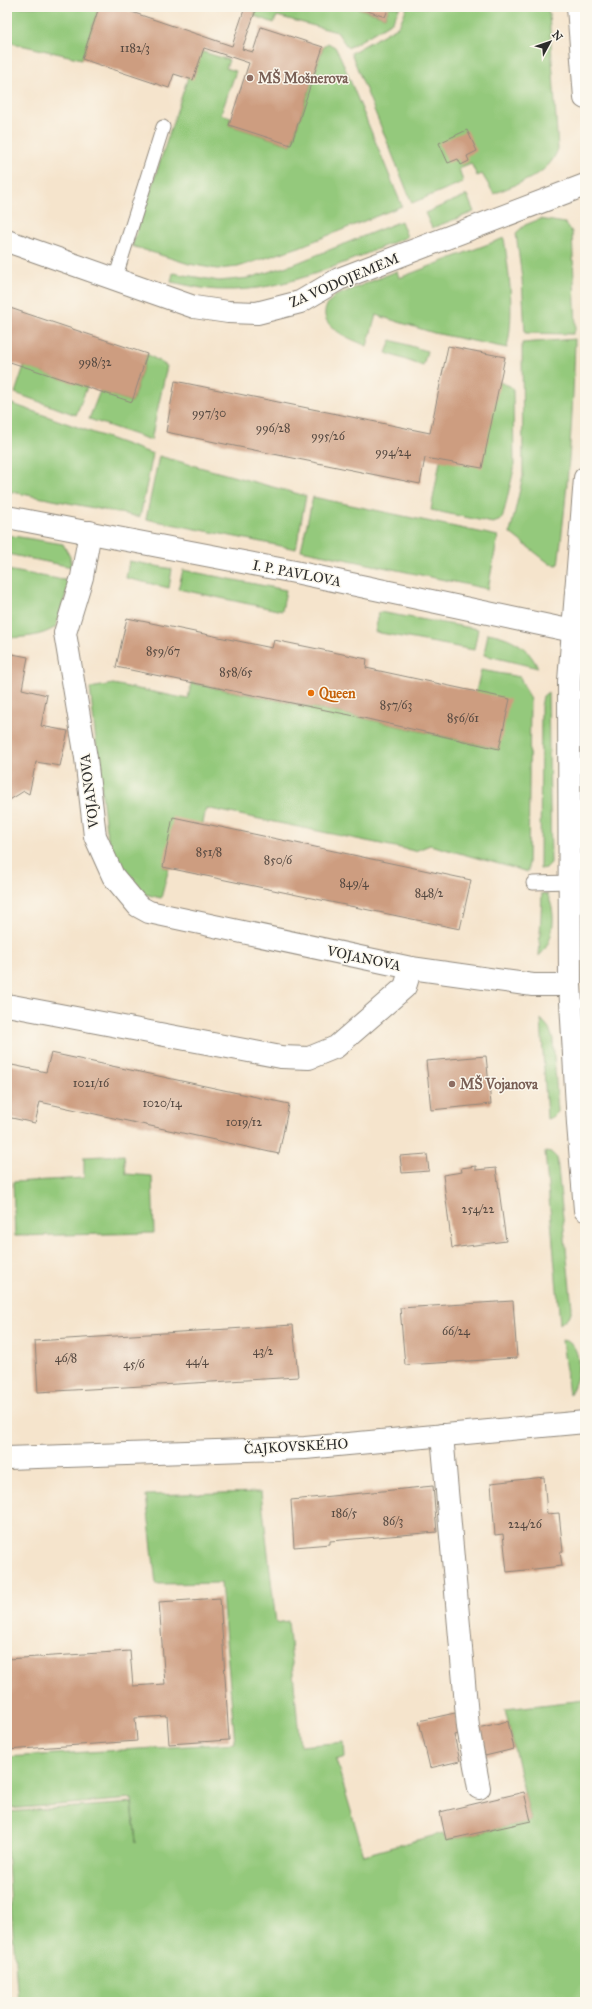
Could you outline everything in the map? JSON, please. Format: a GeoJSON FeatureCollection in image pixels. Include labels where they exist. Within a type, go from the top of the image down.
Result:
{"type":"FeatureCollection","features":[{"type":"Feature","properties":{"kind":"street"},"geometry":{"type":"LineString","coordinates":[[578,7],[585,98]]}},
{"type":"Feature","properties":{"kind":"street","name":"ZA VODOJEMEM"},"geometry":{"type":"LineString","coordinates":[[7,241],[194,307],[228,312],[257,313],[300,302],[339,279],[585,185]]}},
{"type":"Feature","properties":{"kind":"street"},"geometry":{"type":"LineString","coordinates":[[585,478],[579,633],[569,681],[570,985],[578,1010],[578,1124],[585,1210]]}},
{"type":"Feature","properties":{"kind":"street","name":"I. P. PAVLOVA"},"geometry":{"type":"LineString","coordinates":[[7,517],[90,532],[489,612],[579,633]]}},
{"type":"Feature","properties":{"kind":"street","name":"VOJANOVA"},"geometry":{"type":"LineString","coordinates":[[90,532],[82,578],[65,633],[86,758],[95,836],[113,876],[138,906],[149,912],[411,968],[533,985],[570,985]]}},
{"type":"Feature","properties":{"kind":"street","name":"VOJANOVA"},"geometry":{"type":"LineString","coordinates":[[7,1005],[281,1058],[309,1058],[336,1047],[359,1029],[405,987],[411,968]]}},
{"type":"Feature","properties":{"kind":"street","name":"ČAJKOVSKÉHO"},"geometry":{"type":"LineString","coordinates":[[7,1458],[305,1448],[585,1422]]}},
{"type":"Feature","properties":{"kind":"street"},"geometry":{"type":"LineString","coordinates":[[442,1435],[468,1727],[479,1788]]}},
{"type":"Feature","properties":{"kind":"lane"},"geometry":{"type":"LineString","coordinates":[[115,279],[163,126]]}},
{"type":"Feature","properties":{"kind":"lane"},"geometry":{"type":"LineString","coordinates":[[533,883],[570,882]]}},
{"type":"Feature","properties":{"kind":"green space"},"geometry":{"type":"Polygon","coordinates":[[[7,7],[99,7],[82,59],[7,42],[7,7]]]}},
{"type":"Feature","properties":{"kind":"green space"},"geometry":{"type":"Polygon","coordinates":[[[257,7],[355,7],[385,17],[389,7],[400,7],[392,22],[348,48],[337,32],[277,16],[274,23],[254,16],[257,7]]]}},
{"type":"Feature","properties":{"kind":"green space"},"geometry":{"type":"Polygon","coordinates":[[[407,7],[547,8],[549,14],[558,149],[547,166],[540,172],[532,178],[494,194],[482,174],[477,176],[471,163],[459,168],[463,182],[412,203],[351,53],[399,26],[407,7]]]}},
{"type":"Feature","properties":{"kind":"green space"},"geometry":{"type":"Polygon","coordinates":[[[328,43],[335,47],[340,56],[402,206],[299,247],[238,267],[217,269],[189,264],[132,246],[197,50],[229,60],[226,68],[236,71],[221,114],[231,118],[229,125],[291,145],[323,47],[328,43]]]}},
{"type":"Feature","properties":{"kind":"green space"},"geometry":{"type":"Polygon","coordinates":[[[467,195],[474,212],[432,228],[425,213],[467,195]]]}},
{"type":"Feature","properties":{"kind":"green space"},"geometry":{"type":"Polygon","coordinates":[[[540,219],[565,223],[572,232],[576,328],[573,334],[525,333],[522,279],[516,233],[525,225],[540,219]]]}},
{"type":"Feature","properties":{"kind":"green space"},"geometry":{"type":"Polygon","coordinates":[[[401,221],[407,237],[317,273],[294,280],[270,286],[222,290],[171,282],[173,273],[219,281],[249,278],[297,263],[401,221]]]}},
{"type":"Feature","properties":{"kind":"green space"},"geometry":{"type":"Polygon","coordinates":[[[504,238],[511,307],[511,321],[507,348],[434,333],[376,315],[367,346],[340,333],[327,321],[325,314],[327,305],[335,296],[397,271],[399,278],[504,238]]]}},
{"type":"Feature","properties":{"kind":"green space"},"geometry":{"type":"Polygon","coordinates":[[[575,339],[570,452],[558,565],[550,564],[510,533],[523,476],[522,343],[575,339]]]}},
{"type":"Feature","properties":{"kind":"green space"},"geometry":{"type":"Polygon","coordinates":[[[391,340],[427,351],[423,366],[386,353],[391,340]]]}},
{"type":"Feature","properties":{"kind":"green space"},"geometry":{"type":"Polygon","coordinates":[[[147,354],[167,366],[151,440],[89,419],[100,391],[132,402],[147,354]]]}},
{"type":"Feature","properties":{"kind":"green space"},"geometry":{"type":"Polygon","coordinates":[[[24,366],[87,387],[76,415],[15,393],[24,366]]]}},
{"type":"Feature","properties":{"kind":"green space"},"geometry":{"type":"Polygon","coordinates":[[[499,382],[510,386],[513,389],[514,469],[501,520],[493,523],[431,510],[440,461],[499,382]]]}},
{"type":"Feature","properties":{"kind":"green space"},"geometry":{"type":"Polygon","coordinates":[[[7,402],[153,454],[140,517],[7,491],[7,402]]]}},
{"type":"Feature","properties":{"kind":"green space"},"geometry":{"type":"Polygon","coordinates":[[[159,456],[306,496],[296,549],[146,519],[159,456]]]}},
{"type":"Feature","properties":{"kind":"green space"},"geometry":{"type":"Polygon","coordinates":[[[313,497],[498,536],[488,589],[301,550],[313,497]]]}},
{"type":"Feature","properties":{"kind":"green space"},"geometry":{"type":"Polygon","coordinates":[[[7,535],[63,544],[70,557],[72,567],[7,554],[7,535]]]}},
{"type":"Feature","properties":{"kind":"green space"},"geometry":{"type":"Polygon","coordinates":[[[129,561],[172,569],[169,588],[126,578],[129,561]]]}},
{"type":"Feature","properties":{"kind":"green space"},"geometry":{"type":"Polygon","coordinates":[[[7,570],[70,581],[56,627],[38,635],[7,638],[7,570]]]}},
{"type":"Feature","properties":{"kind":"green space"},"geometry":{"type":"Polygon","coordinates":[[[183,570],[286,590],[282,611],[178,589],[183,570]]]}},
{"type":"Feature","properties":{"kind":"green space"},"geometry":{"type":"Polygon","coordinates":[[[379,612],[478,629],[474,650],[375,632],[379,612]]]}},
{"type":"Feature","properties":{"kind":"green space"},"geometry":{"type":"Polygon","coordinates":[[[488,633],[504,637],[524,648],[534,660],[538,668],[484,655],[488,633]]]}},
{"type":"Feature","properties":{"kind":"green space"},"geometry":{"type":"Polygon","coordinates":[[[481,670],[520,677],[530,700],[528,872],[430,845],[415,851],[206,808],[203,823],[163,867],[169,868],[161,898],[144,894],[129,888],[112,855],[106,830],[90,688],[113,684],[188,699],[191,683],[350,715],[499,749],[476,692],[481,670]]]}},
{"type":"Feature","properties":{"kind":"green space"},"geometry":{"type":"Polygon","coordinates":[[[548,692],[551,863],[546,868],[540,869],[541,707],[543,696],[548,692]]]}},
{"type":"Feature","properties":{"kind":"green space"},"geometry":{"type":"Polygon","coordinates":[[[542,893],[547,894],[550,901],[553,926],[548,943],[539,956],[542,893]]]}},
{"type":"Feature","properties":{"kind":"green space"},"geometry":{"type":"Polygon","coordinates":[[[541,1019],[549,1028],[553,1039],[558,1112],[553,1117],[547,1119],[541,1019]]]}},
{"type":"Feature","properties":{"kind":"green space"},"geometry":{"type":"Polygon","coordinates":[[[545,1152],[552,1153],[557,1158],[572,1308],[570,1315],[560,1324],[545,1152]]]}},
{"type":"Feature","properties":{"kind":"green space"},"geometry":{"type":"Polygon","coordinates":[[[124,1155],[126,1174],[152,1176],[154,1233],[15,1236],[13,1182],[84,1178],[84,1157],[124,1155]]]}},
{"type":"Feature","properties":{"kind":"green space"},"geometry":{"type":"Polygon","coordinates":[[[562,1340],[569,1343],[574,1348],[577,1355],[578,1372],[569,1395],[562,1340]]]}},
{"type":"Feature","properties":{"kind":"green space"},"geometry":{"type":"Polygon","coordinates":[[[261,1492],[276,1623],[288,1621],[300,1746],[344,1742],[345,1757],[336,1760],[364,1855],[443,1833],[446,1840],[531,1821],[505,1709],[585,1700],[585,2002],[149,2002],[148,2000],[122,2002],[18,2002],[7,1850],[7,1812],[132,1803],[136,1843],[132,1799],[7,1809],[7,1757],[235,1743],[221,1583],[156,1584],[146,1495],[261,1492]]]}},
{"type":"Feature","properties":{"kind":"building"},"geometry":{"type":"Polygon","coordinates":[[[99,7],[117,7],[232,46],[245,7],[257,7],[242,49],[253,52],[261,27],[323,47],[291,145],[229,125],[249,63],[204,48],[193,80],[174,74],[169,88],[82,59],[99,7]]]}},
{"type":"Feature","properties":{"kind":"building"},"geometry":{"type":"Polygon","coordinates":[[[356,7],[389,7],[385,17],[356,7]]]}},
{"type":"Feature","properties":{"kind":"building"},"geometry":{"type":"Polygon","coordinates":[[[467,130],[477,151],[467,156],[469,161],[461,165],[458,159],[448,163],[439,143],[467,130]]]}},
{"type":"Feature","properties":{"kind":"building"},"geometry":{"type":"Polygon","coordinates":[[[7,307],[147,354],[132,402],[7,361],[7,307]]]}},
{"type":"Feature","properties":{"kind":"building"},"geometry":{"type":"Polygon","coordinates":[[[448,346],[505,357],[482,468],[425,458],[420,484],[166,432],[175,381],[430,433],[448,346]]]}},
{"type":"Feature","properties":{"kind":"building"},"geometry":{"type":"Polygon","coordinates":[[[127,618],[272,648],[274,640],[367,659],[366,668],[510,699],[499,749],[350,715],[116,667],[127,618]]]}},
{"type":"Feature","properties":{"kind":"building"},"geometry":{"type":"Polygon","coordinates":[[[7,653],[28,657],[22,689],[47,695],[41,726],[68,731],[60,766],[36,762],[29,794],[24,791],[8,801],[7,653]]]}},
{"type":"Feature","properties":{"kind":"building"},"geometry":{"type":"Polygon","coordinates":[[[173,817],[471,880],[460,929],[163,867],[173,817]]]}},
{"type":"Feature","properties":{"kind":"building"},"geometry":{"type":"Polygon","coordinates":[[[51,1053],[289,1104],[279,1154],[40,1102],[35,1123],[7,1117],[7,1064],[46,1072],[51,1053]]]}},
{"type":"Feature","properties":{"kind":"building"},"geometry":{"type":"Polygon","coordinates":[[[486,1056],[491,1104],[431,1110],[426,1061],[486,1056]]]}},
{"type":"Feature","properties":{"kind":"building"},"geometry":{"type":"Polygon","coordinates":[[[427,1154],[429,1171],[402,1173],[400,1156],[427,1154]]]}},
{"type":"Feature","properties":{"kind":"building"},"geometry":{"type":"Polygon","coordinates":[[[476,1166],[476,1170],[496,1168],[506,1241],[452,1248],[443,1175],[462,1172],[461,1168],[476,1166]]]}},
{"type":"Feature","properties":{"kind":"building"},"geometry":{"type":"Polygon","coordinates":[[[513,1301],[517,1358],[405,1365],[400,1308],[513,1301]]]}},
{"type":"Feature","properties":{"kind":"building"},"geometry":{"type":"Polygon","coordinates":[[[293,1325],[298,1377],[38,1392],[35,1341],[293,1325]]]}},
{"type":"Feature","properties":{"kind":"building"},"geometry":{"type":"Polygon","coordinates":[[[544,1477],[547,1514],[559,1513],[563,1552],[560,1552],[562,1566],[507,1572],[503,1534],[495,1535],[491,1483],[544,1477]]]}},
{"type":"Feature","properties":{"kind":"building"},"geometry":{"type":"Polygon","coordinates":[[[433,1486],[437,1532],[330,1541],[330,1544],[294,1547],[291,1500],[433,1486]]]}},
{"type":"Feature","properties":{"kind":"building"},"geometry":{"type":"Polygon","coordinates":[[[220,1598],[229,1740],[169,1744],[167,1716],[135,1718],[137,1741],[7,1750],[7,1659],[130,1651],[133,1686],[165,1684],[159,1602],[220,1598]]]}},
{"type":"Feature","properties":{"kind":"building"},"geometry":{"type":"Polygon","coordinates":[[[455,1713],[460,1734],[454,1735],[460,1761],[430,1768],[419,1721],[455,1713]]]}},
{"type":"Feature","properties":{"kind":"building"},"geometry":{"type":"Polygon","coordinates":[[[508,1721],[514,1749],[485,1756],[478,1728],[508,1721]]]}},
{"type":"Feature","properties":{"kind":"building"},"geometry":{"type":"Polygon","coordinates":[[[524,1792],[531,1821],[446,1840],[440,1812],[524,1792]]]}},
{"type":"Feature","properties":{"kind":"place","name":"MŠ Mošnerova"},"geometry":{"type":"Point","coordinates":[250,78]}},
{"type":"Feature","properties":{"kind":"place","name":"Queen"},"geometry":{"type":"Point","coordinates":[311,693]}},
{"type":"Feature","properties":{"kind":"place","name":"MŠ Vojanova"},"geometry":{"type":"Point","coordinates":[452,1084]}}]}
